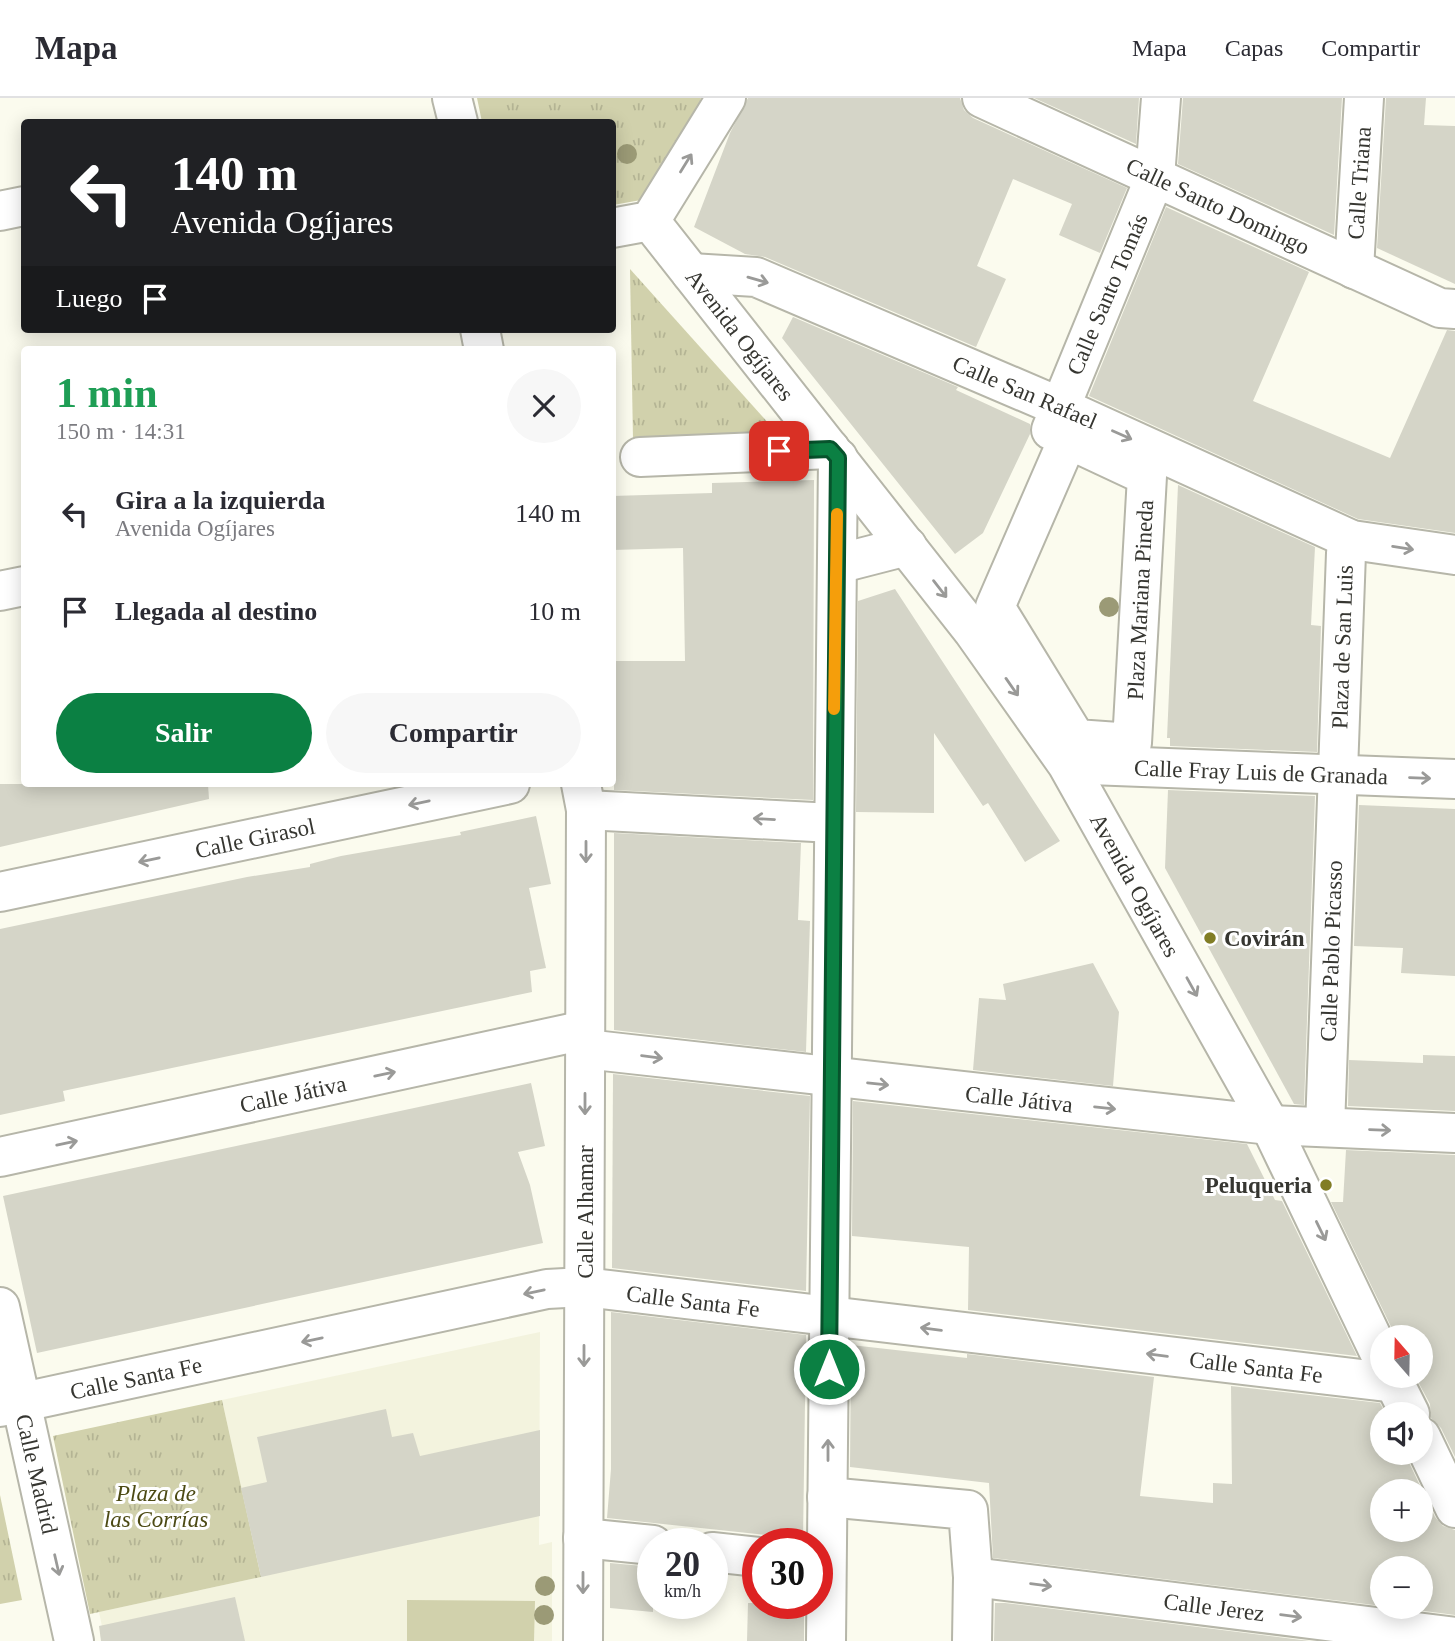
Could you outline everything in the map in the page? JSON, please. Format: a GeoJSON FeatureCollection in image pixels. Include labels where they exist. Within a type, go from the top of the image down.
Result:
{"type":"FeatureCollection","features":[{"type":"Feature","properties":{"kind":"street"},"geometry":{"type":"LineString","coordinates":[[616,227],[650,221],[726,98]]}},
{"type":"Feature","properties":{"kind":"street","name":"Calle Santo Domingo"},"geometry":{"type":"LineString","coordinates":[[982,98],[1440,308],[1455,309]]}},
{"type":"Feature","properties":{"kind":"street","name":"Calle Santo Tomás"},"geometry":{"type":"LineString","coordinates":[[1060,407],[1155,177],[1161,98]]}},
{"type":"Feature","properties":{"kind":"street","name":"Calle Triana"},"geometry":{"type":"LineString","coordinates":[[1354,269],[1364,98]]}},
{"type":"Feature","properties":{"kind":"street"},"geometry":{"type":"LineString","coordinates":[[0,211],[21,207]]}},
{"type":"Feature","properties":{"kind":"street","name":"Avenida Ogíjares"},"geometry":{"type":"LineString","coordinates":[[650,221],[973,631],[1067,764],[1270,1125],[1370,1332]]}},
{"type":"Feature","properties":{"kind":"street","name":"Calle San Rafael"},"geometry":{"type":"LineString","coordinates":[[691,273],[756,277],[1060,407],[1352,540]]}},
{"type":"Feature","properties":{"kind":"street"},"geometry":{"type":"LineString","coordinates":[[973,631],[1060,407]]}},
{"type":"Feature","properties":{"kind":"street","name":"Plaza Mariana Pineda"},"geometry":{"type":"LineString","coordinates":[[1068,439],[1147,476],[1140,755],[1076,739],[995,607],[1068,439]]}},
{"type":"Feature","properties":{"kind":"street"},"geometry":{"type":"LineString","coordinates":[[639,457],[834,453],[836,564],[825,1528]]}},
{"type":"Feature","properties":{"kind":"street","name":"Plaza Mariana Pineda"},"geometry":{"type":"LineString","coordinates":[[1140,755],[1162,453]]}},
{"type":"Feature","properties":{"kind":"street","name":"Plaza de San Luis"},"geometry":{"type":"LineString","coordinates":[[1337,775],[1346,552],[1352,540],[1455,555]]}},
{"type":"Feature","properties":{"kind":"street"},"geometry":{"type":"LineString","coordinates":[[836,564],[907,546]]}},
{"type":"Feature","properties":{"kind":"street"},"geometry":{"type":"LineString","coordinates":[[0,591],[21,587]]}},
{"type":"Feature","properties":{"kind":"street","name":"Calle Fray Luis de Granada"},"geometry":{"type":"LineString","coordinates":[[1067,764],[1140,755],[1337,775],[1455,779]]}},
{"type":"Feature","properties":{"kind":"street","name":"Calle Pablo Picasso"},"geometry":{"type":"LineString","coordinates":[[1325,1127],[1337,775]]}},
{"type":"Feature","properties":{"kind":"street","name":"Calle Girasol"},"geometry":{"type":"LineString","coordinates":[[0,891],[496,787]]}},
{"type":"Feature","properties":{"kind":"street"},"geometry":{"type":"LineString","coordinates":[[584,797],[832,823]]}},
{"type":"Feature","properties":{"kind":"street","name":"Calle Alhamar"},"geometry":{"type":"LineString","coordinates":[[583,1641],[584,797]]}},
{"type":"Feature","properties":{"kind":"street","name":"Calle Játiva"},"geometry":{"type":"LineString","coordinates":[[0,1157],[585,1040],[830,1079],[1270,1125],[1455,1133]]}},
{"type":"Feature","properties":{"kind":"street","name":"Calle Santa Fe"},"geometry":{"type":"LineString","coordinates":[[11,1405],[547,1289],[584,1287],[1370,1379]]}},
{"type":"Feature","properties":{"kind":"street","name":"Calle Madrid"},"geometry":{"type":"LineString","coordinates":[[0,1307],[11,1405],[74,1641]]}},
{"type":"Feature","properties":{"kind":"street"},"geometry":{"type":"LineString","coordinates":[[1433,1462],[1455,1508]]}},
{"type":"Feature","properties":{"kind":"street"},"geometry":{"type":"LineString","coordinates":[[827,1497],[968,1510],[973,1577],[972,1641]]}},
{"type":"Feature","properties":{"kind":"street"},"geometry":{"type":"LineString","coordinates":[[583,1538],[637,1543]]}},
{"type":"Feature","properties":{"kind":"street","name":"Calle Jerez"},"geometry":{"type":"LineString","coordinates":[[973,1577],[1455,1637]]}},
{"type":"Feature","properties":{"kind":"street"},"geometry":{"type":"LineString","coordinates":[[825,1619],[826,1641]]}},
{"type":"Feature","properties":{"kind":"shaded area"},"geometry":{"type":"Polygon","coordinates":[[[540,1332],[539,1545],[552,1542],[552,1641],[105,1641],[99,1612],[261,1577],[222,1400],[540,1332]]]}},
{"type":"Feature","properties":{"kind":"green space"},"geometry":{"type":"Polygon","coordinates":[[[477,98],[701,98],[695,118],[641,200],[616,204],[616,119],[481,119],[477,98]]]}},
{"type":"Feature","properties":{"kind":"green space"},"geometry":{"type":"Polygon","coordinates":[[[630,269],[780,436],[633,440],[630,269]]]}},
{"type":"Feature","properties":{"kind":"green space","name":"Plaza de las Corrías"},"geometry":{"type":"Polygon","coordinates":[[[222,1400],[261,1577],[90,1614],[53,1436],[222,1400]]]}},
{"type":"Feature","properties":{"kind":"green space"},"geometry":{"type":"Polygon","coordinates":[[[0,1495],[22,1600],[0,1604],[0,1495]]]}},
{"type":"Feature","properties":{"kind":"green space"},"geometry":{"type":"Polygon","coordinates":[[[407,1600],[535,1601],[534,1641],[407,1641],[407,1600]]]}},
{"type":"Feature","properties":{"kind":"building"},"geometry":{"type":"Polygon","coordinates":[[[748,98],[960,98],[964,110],[973,118],[1127,188],[1100,253],[1059,235],[1072,204],[1013,179],[977,266],[1006,279],[976,347],[765,257],[745,254],[694,227],[730,133],[748,98]]]}},
{"type":"Feature","properties":{"kind":"building"},"geometry":{"type":"Polygon","coordinates":[[[1034,98],[1139,98],[1136,144],[1034,98]]]}},
{"type":"Feature","properties":{"kind":"building"},"geometry":{"type":"Polygon","coordinates":[[[1183,98],[1342,98],[1334,235],[1178,164],[1183,98]]]}},
{"type":"Feature","properties":{"kind":"building"},"geometry":{"type":"Polygon","coordinates":[[[1386,98],[1426,98],[1424,125],[1455,126],[1455,284],[1377,248],[1386,98]]]}},
{"type":"Feature","properties":{"kind":"building"},"geometry":{"type":"Polygon","coordinates":[[[1166,207],[1309,272],[1253,401],[1390,458],[1447,330],[1455,331],[1455,533],[1358,519],[1089,396],[1166,207]]]}},
{"type":"Feature","properties":{"kind":"building"},"geometry":{"type":"Polygon","coordinates":[[[793,317],[958,387],[956,390],[1030,424],[1030,434],[983,533],[955,554],[782,338],[793,317]]]}},
{"type":"Feature","properties":{"kind":"building"},"geometry":{"type":"Polygon","coordinates":[[[814,480],[813,800],[614,790],[616,661],[685,661],[683,548],[616,550],[616,496],[712,493],[712,483],[814,480]]]}},
{"type":"Feature","properties":{"kind":"building"},"geometry":{"type":"Polygon","coordinates":[[[1178,485],[1315,547],[1311,625],[1321,626],[1317,752],[1170,746],[1170,738],[1167,738],[1178,485]]]}},
{"type":"Feature","properties":{"kind":"building"},"geometry":{"type":"Polygon","coordinates":[[[895,589],[1060,841],[1025,862],[988,803],[983,806],[934,733],[934,813],[856,812],[858,601],[895,589]]]}},
{"type":"Feature","properties":{"kind":"building"},"geometry":{"type":"Polygon","coordinates":[[[0,784],[21,784],[21,787],[208,787],[209,799],[0,847],[0,784]]]}},
{"type":"Feature","properties":{"kind":"building"},"geometry":{"type":"Polygon","coordinates":[[[1168,790],[1315,796],[1304,1105],[1294,1104],[1165,868],[1168,790]]]}},
{"type":"Feature","properties":{"kind":"building"},"geometry":{"type":"Polygon","coordinates":[[[1359,805],[1455,809],[1455,976],[1401,973],[1403,948],[1354,946],[1359,805]]]}},
{"type":"Feature","properties":{"kind":"building"},"geometry":{"type":"Polygon","coordinates":[[[536,816],[551,884],[529,888],[546,968],[530,971],[532,992],[63,1091],[65,1101],[0,1115],[0,929],[247,877],[310,867],[310,864],[341,856],[461,835],[460,832],[536,816]]]}},
{"type":"Feature","properties":{"kind":"building"},"geometry":{"type":"Polygon","coordinates":[[[614,833],[801,843],[798,920],[810,921],[806,1052],[614,1030],[614,833]]]}},
{"type":"Feature","properties":{"kind":"building"},"geometry":{"type":"Polygon","coordinates":[[[1093,963],[1119,1012],[1113,1086],[973,1070],[979,998],[1006,1000],[1003,984],[1093,963]]]}},
{"type":"Feature","properties":{"kind":"building"},"geometry":{"type":"Polygon","coordinates":[[[1423,1055],[1455,1056],[1455,1111],[1348,1106],[1349,1060],[1423,1063],[1423,1055]]]}},
{"type":"Feature","properties":{"kind":"building"},"geometry":{"type":"Polygon","coordinates":[[[613,1074],[810,1096],[806,1291],[612,1268],[613,1074]]]}},
{"type":"Feature","properties":{"kind":"building"},"geometry":{"type":"Polygon","coordinates":[[[531,1083],[545,1146],[518,1152],[530,1185],[543,1243],[37,1353],[3,1196],[531,1083]]]}},
{"type":"Feature","properties":{"kind":"building"},"geometry":{"type":"Polygon","coordinates":[[[853,1101],[1247,1144],[1275,1200],[1282,1201],[1357,1356],[968,1310],[969,1247],[852,1236],[853,1101]]]}},
{"type":"Feature","properties":{"kind":"building"},"geometry":{"type":"Polygon","coordinates":[[[1346,1150],[1455,1155],[1455,1457],[1441,1428],[1433,1420],[1433,1402],[1429,1402],[1421,1388],[1433,1388],[1433,1325],[1390,1325],[1331,1202],[1343,1202],[1346,1150]]]}},
{"type":"Feature","properties":{"kind":"building"},"geometry":{"type":"Polygon","coordinates":[[[611,1312],[806,1335],[803,1528],[742,1528],[742,1532],[728,1531],[728,1528],[700,1528],[607,1518],[611,1469],[611,1312]]]}},
{"type":"Feature","properties":{"kind":"building"},"geometry":{"type":"Polygon","coordinates":[[[851,1345],[967,1358],[967,1354],[1154,1377],[1140,1496],[1213,1503],[1213,1483],[1232,1484],[1231,1386],[1371,1402],[1370,1465],[1410,1465],[1417,1479],[1370,1479],[1370,1542],[1433,1542],[1433,1513],[1443,1526],[1455,1530],[1455,1615],[1433,1612],[1433,1556],[1370,1556],[1370,1605],[993,1558],[989,1483],[850,1467],[851,1345]]]}},
{"type":"Feature","properties":{"kind":"building"},"geometry":{"type":"Polygon","coordinates":[[[386,1409],[392,1437],[413,1433],[420,1456],[540,1430],[540,1516],[261,1577],[241,1488],[267,1482],[257,1437],[386,1409]]]}},
{"type":"Feature","properties":{"kind":"building"},"geometry":{"type":"Polygon","coordinates":[[[610,1563],[637,1566],[637,1611],[610,1608],[610,1563]]]}},
{"type":"Feature","properties":{"kind":"building"},"geometry":{"type":"Polygon","coordinates":[[[235,1597],[245,1641],[101,1641],[99,1626],[235,1597]]]}},
{"type":"Feature","properties":{"kind":"building"},"geometry":{"type":"Polygon","coordinates":[[[995,1603],[1005,1603],[1310,1641],[994,1641],[995,1603]]]}},
{"type":"Feature","properties":{"kind":"building"},"geometry":{"type":"Polygon","coordinates":[[[748,1619],[804,1619],[804,1641],[747,1641],[748,1619]]]}},
{"type":"Feature","properties":{"kind":"slow traffic"},"geometry":{"type":"LineString","coordinates":[[834,709],[837,514]]}},
{"type":"Feature","properties":{"kind":"place","name":"Covirán"},"geometry":{"type":"Point","coordinates":[1210,938]}},
{"type":"Feature","properties":{"kind":"place","name":"Peluqueria"},"geometry":{"type":"Point","coordinates":[1326,1185]}},
{"type":"Feature","properties":{"kind":"route"},"geometry":{"type":"LineString","coordinates":[[779,451],[830,449],[838,458],[832,823],[829,1369]]}}]}
